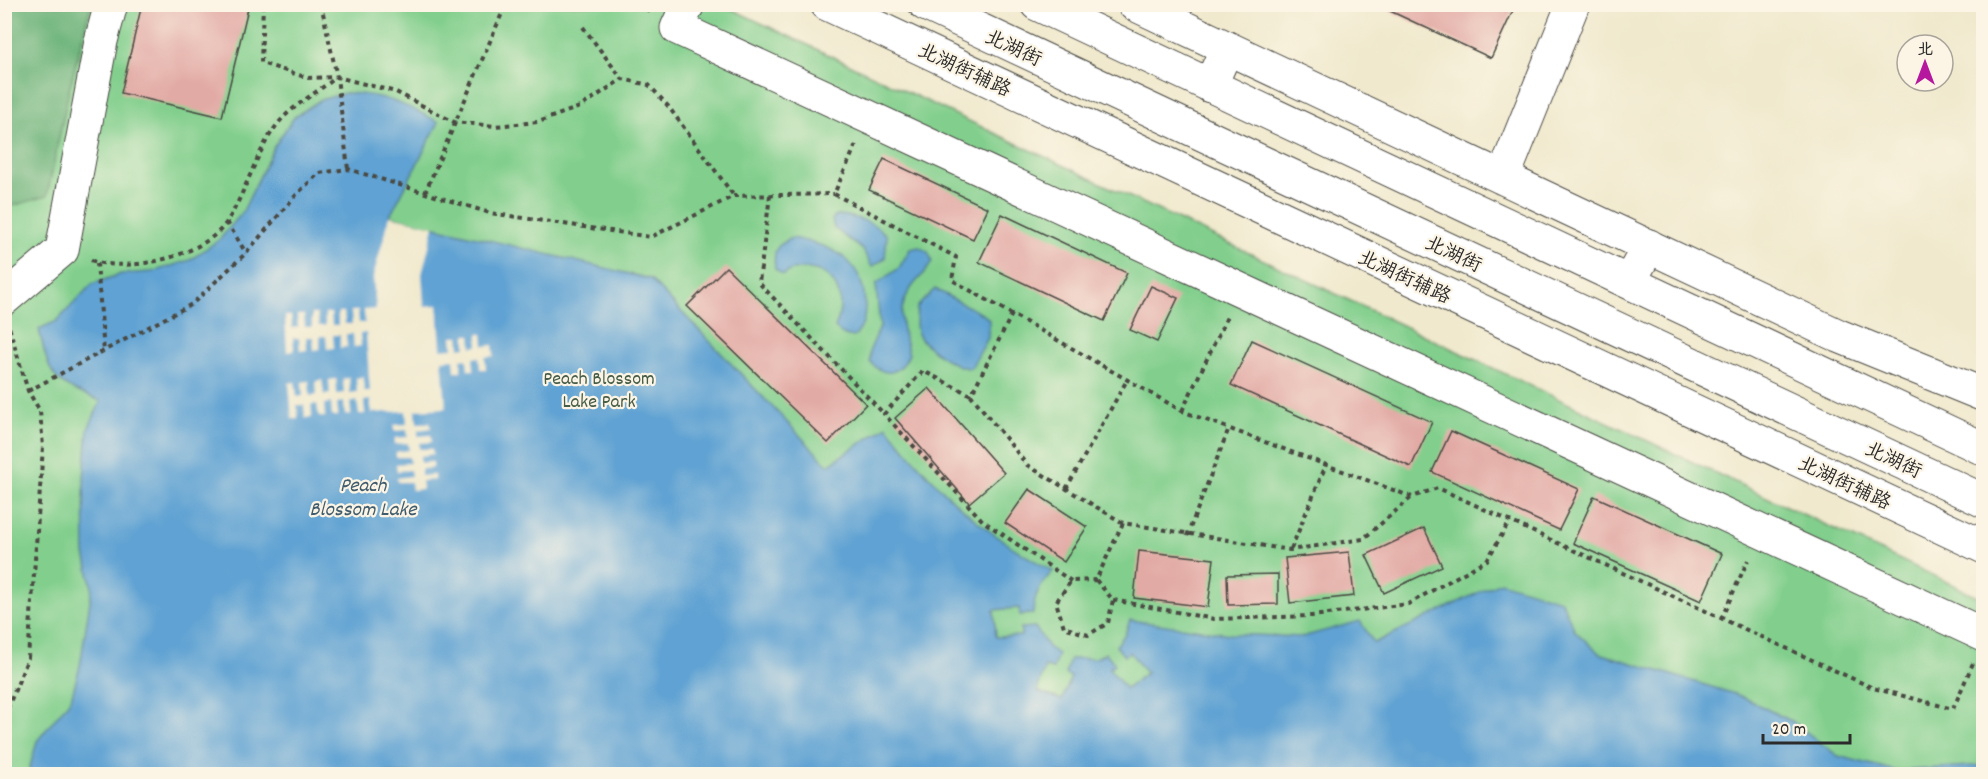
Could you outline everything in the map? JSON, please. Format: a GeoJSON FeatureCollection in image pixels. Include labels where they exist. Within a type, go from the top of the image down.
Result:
{"type":"FeatureCollection","features":[{"type":"Feature","properties":{"kind":"street"},"geometry":{"type":"LineString","coordinates":[[6,311],[62,250],[101,41],[111,4]]}},
{"type":"Feature","properties":{"kind":"street"},"geometry":{"type":"LineString","coordinates":[[688,4],[677,28],[1761,532],[1979,648]]}},
{"type":"Feature","properties":{"kind":"street","name":"北湖街辅路"},"geometry":{"type":"LineString","coordinates":[[827,4],[1983,547]]}},
{"type":"Feature","properties":{"kind":"street","name":"北湖街"},"geometry":{"type":"LineString","coordinates":[[924,4],[1983,501]]}},
{"type":"Feature","properties":{"kind":"street"},"geometry":{"type":"LineString","coordinates":[[1037,4],[1983,449]]}},
{"type":"Feature","properties":{"kind":"street"},"geometry":{"type":"LineString","coordinates":[[1134,4],[1839,336],[1983,395]]}},
{"type":"Feature","properties":{"kind":"street"},"geometry":{"type":"LineString","coordinates":[[1503,178],[1573,4]]}},
{"type":"Feature","properties":{"kind":"street"},"geometry":{"type":"LineString","coordinates":[[1210,86],[1227,48]]}},
{"type":"Feature","properties":{"kind":"street"},"geometry":{"type":"LineString","coordinates":[[1629,282],[1648,246]]}},
{"type":"Feature","properties":{"kind":"path"},"geometry":{"type":"LineString","coordinates":[[263,4],[261,63],[308,78],[337,77],[396,92],[454,122],[495,126],[538,122],[580,107],[622,79]]}},
{"type":"Feature","properties":{"kind":"path"},"geometry":{"type":"LineString","coordinates":[[321,4],[337,77],[348,169]]}},
{"type":"Feature","properties":{"kind":"path"},"geometry":{"type":"LineString","coordinates":[[425,193],[506,4]]}},
{"type":"Feature","properties":{"kind":"path"},"geometry":{"type":"LineString","coordinates":[[583,27],[622,79],[650,85],[734,196]]}},
{"type":"Feature","properties":{"kind":"path"},"geometry":{"type":"LineString","coordinates":[[62,250],[97,263],[140,265],[171,258],[202,243],[227,222],[255,164],[282,119],[337,77]]}},
{"type":"Feature","properties":{"kind":"path"},"geometry":{"type":"LineString","coordinates":[[834,194],[869,117]]}},
{"type":"Feature","properties":{"kind":"path"},"geometry":{"type":"LineString","coordinates":[[28,391],[192,304],[246,253],[297,194],[319,173],[348,169],[490,213],[616,234],[651,237],[734,196],[834,194],[956,257],[952,280],[1182,411],[1412,497]]}},
{"type":"Feature","properties":{"kind":"path"},"geometry":{"type":"LineString","coordinates":[[770,195],[759,283],[983,521],[1071,581],[1096,580]]}},
{"type":"Feature","properties":{"kind":"path"},"geometry":{"type":"LineString","coordinates":[[227,222],[246,253]]}},
{"type":"Feature","properties":{"kind":"path"},"geometry":{"type":"LineString","coordinates":[[97,263],[104,352]]}},
{"type":"Feature","properties":{"kind":"path"},"geometry":{"type":"LineString","coordinates":[[1182,411],[1241,290]]}},
{"type":"Feature","properties":{"kind":"path"},"geometry":{"type":"LineString","coordinates":[[4,717],[28,658],[43,447],[40,411],[28,391],[6,311]]}},
{"type":"Feature","properties":{"kind":"path"},"geometry":{"type":"LineString","coordinates":[[971,395],[1012,314]]}},
{"type":"Feature","properties":{"kind":"path"},"geometry":{"type":"LineString","coordinates":[[884,414],[923,370],[971,395],[1027,465],[1123,524],[1187,536],[1290,550],[1364,539],[1412,497],[1438,488],[1873,688],[1953,709],[1979,648]]}},
{"type":"Feature","properties":{"kind":"path"},"geometry":{"type":"LineString","coordinates":[[1066,489],[1127,380]]}},
{"type":"Feature","properties":{"kind":"path"},"geometry":{"type":"LineString","coordinates":[[1187,536],[1229,428]]}},
{"type":"Feature","properties":{"kind":"path"},"geometry":{"type":"LineString","coordinates":[[1290,550],[1326,465]]}},
{"type":"Feature","properties":{"kind":"path"},"geometry":{"type":"LineString","coordinates":[[1096,580],[1113,600],[1214,619],[1312,616],[1408,604],[1488,560],[1510,521]]}},
{"type":"Feature","properties":{"kind":"path"},"geometry":{"type":"LineString","coordinates":[[1096,580],[1123,524]]}},
{"type":"Feature","properties":{"kind":"path"},"geometry":{"type":"LineString","coordinates":[[1721,619],[1761,532]]}},
{"type":"Feature","properties":{"kind":"path"},"geometry":{"type":"LineString","coordinates":[[1071,581],[1056,602],[1064,627],[1088,635],[1108,623],[1113,600]]}},
{"type":"Feature","properties":{"kind":"green space"},"geometry":{"type":"Polygon","coordinates":[[[5,4],[91,5],[69,90],[47,196],[5,208],[5,4]]]}},
{"type":"Feature","properties":{"kind":"green space","name":"Peach Blossom Lake Park"},"geometry":{"type":"Polygon","coordinates":[[[5,5],[723,5],[1983,599],[1983,774],[5,774],[5,5]]]}},
{"type":"Feature","properties":{"kind":"water","name":"Peach Blossom Lake"},"geometry":{"type":"Polygon","coordinates":[[[345,93],[371,95],[394,101],[439,122],[390,216],[650,279],[828,465],[887,426],[923,470],[962,508],[1004,542],[1053,571],[1038,591],[1033,614],[1020,615],[1019,608],[994,610],[996,637],[1021,636],[1021,628],[1035,627],[1048,647],[1058,654],[1053,669],[1045,667],[1037,691],[1062,700],[1071,677],[1065,674],[1070,659],[1095,658],[1106,653],[1115,664],[1109,668],[1126,689],[1146,673],[1130,652],[1124,656],[1116,646],[1125,634],[1130,620],[1230,634],[1302,637],[1360,621],[1374,643],[1500,582],[1561,600],[1575,631],[1599,653],[1738,695],[1793,722],[1838,756],[1896,771],[1984,765],[1983,774],[28,774],[37,741],[71,699],[80,666],[92,588],[85,553],[84,478],[88,429],[101,401],[72,389],[56,377],[46,359],[39,329],[57,321],[92,284],[121,274],[152,272],[190,260],[220,239],[242,213],[275,145],[294,117],[320,100],[345,93]]]}},
{"type":"Feature","properties":{"kind":"water"},"geometry":{"type":"Polygon","coordinates":[[[838,215],[864,221],[882,231],[887,236],[885,258],[872,267],[863,250],[834,228],[832,219],[838,215]]]}},
{"type":"Feature","properties":{"kind":"water"},"geometry":{"type":"Polygon","coordinates":[[[792,238],[832,250],[842,256],[858,275],[863,288],[865,313],[862,326],[854,337],[844,335],[835,328],[840,311],[840,299],[836,287],[828,277],[816,270],[795,270],[783,275],[775,269],[776,249],[792,238]]]}},
{"type":"Feature","properties":{"kind":"water"},"geometry":{"type":"Polygon","coordinates":[[[919,247],[928,252],[932,261],[912,287],[903,304],[902,328],[909,354],[897,370],[887,372],[870,362],[870,350],[880,327],[876,284],[899,268],[910,249],[919,247]]]}},
{"type":"Feature","properties":{"kind":"water"},"geometry":{"type":"Polygon","coordinates":[[[935,289],[984,315],[989,320],[988,338],[971,368],[957,365],[940,355],[925,343],[917,331],[917,307],[935,289]]]}},
{"type":"Feature","properties":{"kind":"pier"},"geometry":{"type":"Polygon","coordinates":[[[390,216],[434,226],[422,274],[424,306],[438,305],[441,349],[453,348],[452,336],[459,336],[460,348],[466,347],[466,335],[471,335],[472,347],[478,346],[478,334],[483,334],[484,346],[493,345],[494,356],[485,357],[486,369],[480,369],[479,357],[473,358],[474,370],[468,370],[467,358],[461,359],[461,371],[455,371],[454,359],[442,360],[446,408],[416,410],[417,423],[430,423],[431,428],[418,430],[418,436],[431,435],[432,442],[419,443],[419,449],[432,449],[433,454],[420,456],[420,463],[433,462],[433,468],[421,469],[421,476],[434,475],[434,480],[421,481],[422,489],[412,490],[411,482],[398,482],[397,478],[411,476],[410,470],[397,471],[396,464],[410,463],[409,457],[396,457],[396,452],[409,450],[408,443],[395,444],[395,438],[408,437],[407,430],[394,431],[394,425],[407,424],[406,411],[372,413],[370,400],[364,401],[365,414],[359,414],[357,401],[350,402],[351,415],[345,415],[344,402],[337,403],[338,416],[332,416],[331,403],[324,404],[325,417],[319,417],[317,404],[311,405],[312,417],[305,418],[304,405],[297,405],[298,418],[292,419],[289,383],[295,382],[297,397],[303,396],[302,382],[309,381],[310,396],[317,395],[316,381],[322,380],[324,395],[330,394],[329,380],[336,379],[337,394],[344,393],[343,379],[349,378],[350,393],[357,392],[356,378],[363,377],[364,391],[370,391],[366,333],[360,334],[361,346],[354,347],[353,334],[346,334],[347,347],[340,348],[340,335],[333,335],[334,348],[327,349],[326,336],[320,336],[320,349],[314,350],[313,337],[306,337],[307,350],[300,351],[299,338],[293,338],[294,351],[287,352],[285,316],[291,316],[292,328],[298,327],[297,315],[304,315],[305,327],[312,327],[312,314],[317,314],[319,326],[325,326],[325,313],[331,313],[332,325],[338,325],[338,312],[344,312],[345,324],[352,324],[351,311],[358,311],[359,323],[365,323],[364,310],[376,309],[373,277],[390,216]]]}},
{"type":"Feature","properties":{"kind":"building"},"geometry":{"type":"Polygon","coordinates":[[[142,4],[249,4],[222,117],[121,93],[142,4]]]}},
{"type":"Feature","properties":{"kind":"building"},"geometry":{"type":"Polygon","coordinates":[[[1375,4],[1516,4],[1491,58],[1375,4]]]}},
{"type":"Feature","properties":{"kind":"building"},"geometry":{"type":"Polygon","coordinates":[[[884,159],[988,208],[973,239],[869,190],[884,159]]]}},
{"type":"Feature","properties":{"kind":"building"},"geometry":{"type":"Polygon","coordinates":[[[1002,214],[1127,273],[1104,321],[979,262],[1002,214]]]}},
{"type":"Feature","properties":{"kind":"building"},"geometry":{"type":"Polygon","coordinates":[[[726,267],[866,404],[828,443],[687,306],[726,267]]]}},
{"type":"Feature","properties":{"kind":"building"},"geometry":{"type":"Polygon","coordinates":[[[1151,286],[1178,298],[1157,342],[1130,330],[1151,286]]]}},
{"type":"Feature","properties":{"kind":"building"},"geometry":{"type":"Polygon","coordinates":[[[1252,340],[1432,422],[1411,467],[1231,385],[1252,340]]]}},
{"type":"Feature","properties":{"kind":"building"},"geometry":{"type":"Polygon","coordinates":[[[929,388],[1004,473],[969,503],[895,418],[929,388]]]}},
{"type":"Feature","properties":{"kind":"building"},"geometry":{"type":"Polygon","coordinates":[[[1451,431],[1579,489],[1559,530],[1432,472],[1451,431]]]}},
{"type":"Feature","properties":{"kind":"building"},"geometry":{"type":"Polygon","coordinates":[[[1029,489],[1087,527],[1064,562],[1005,523],[1029,489]]]}},
{"type":"Feature","properties":{"kind":"building"},"geometry":{"type":"Polygon","coordinates":[[[1594,496],[1722,554],[1701,601],[1573,543],[1594,496]]]}},
{"type":"Feature","properties":{"kind":"building"},"geometry":{"type":"Polygon","coordinates":[[[1424,528],[1442,566],[1384,593],[1366,555],[1424,528]]]}},
{"type":"Feature","properties":{"kind":"building"},"geometry":{"type":"Polygon","coordinates":[[[1139,551],[1214,559],[1208,607],[1134,598],[1139,551]]]}},
{"type":"Feature","properties":{"kind":"building"},"geometry":{"type":"Polygon","coordinates":[[[1349,552],[1354,596],[1290,603],[1285,558],[1349,552]]]}},
{"type":"Feature","properties":{"kind":"building"},"geometry":{"type":"Polygon","coordinates":[[[1278,574],[1278,604],[1228,605],[1227,575],[1278,574]]]}}]}
